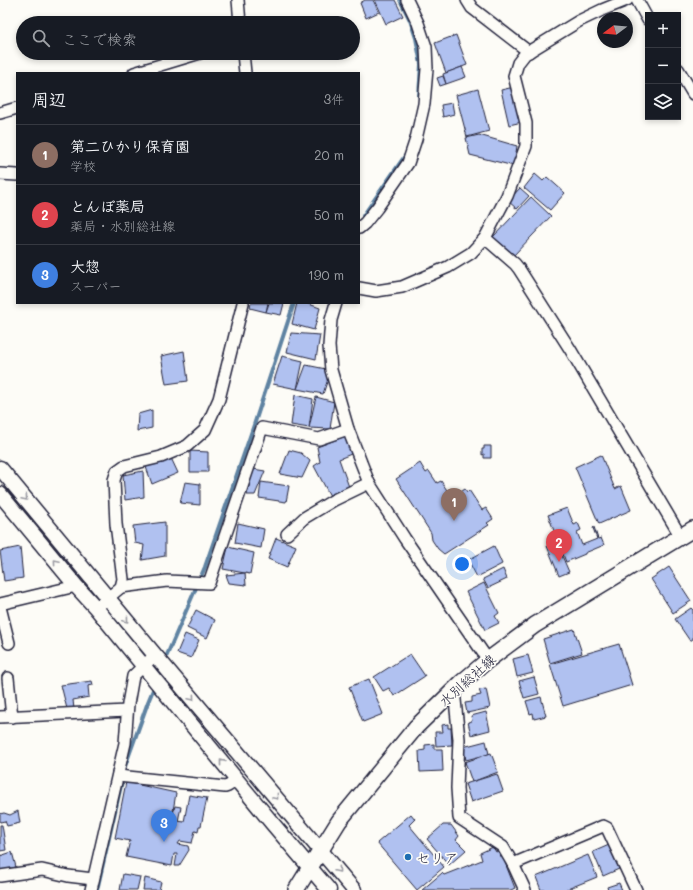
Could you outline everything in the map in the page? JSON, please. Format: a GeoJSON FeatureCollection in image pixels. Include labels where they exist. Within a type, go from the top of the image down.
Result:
{"type":"FeatureCollection","features":[{"type":"Feature","properties":{"kind":"main road","name":"水別総社線"},"geometry":{"type":"LineString","coordinates":[[296,890],[339,821],[416,727],[454,690],[488,660],[535,625],[687,533]]}},
{"type":"Feature","properties":{"kind":"street"},"geometry":{"type":"LineString","coordinates":[[238,0],[239,16]]}},
{"type":"Feature","properties":{"kind":"street"},"geometry":{"type":"LineString","coordinates":[[360,227],[377,208],[408,162],[416,139],[424,104],[427,69],[426,47],[418,23],[407,0]]}},
{"type":"Feature","properties":{"kind":"street"},"geometry":{"type":"LineString","coordinates":[[467,0],[472,8],[529,52]]}},
{"type":"Feature","properties":{"kind":"street"},"geometry":{"type":"LineString","coordinates":[[360,288],[376,291],[402,287],[448,267],[471,254],[484,238],[507,196],[526,146],[526,123],[514,76],[518,63],[525,54],[579,21],[627,0]]}},
{"type":"Feature","properties":{"kind":"street"},"geometry":{"type":"LineString","coordinates":[[637,0],[645,15]]}},
{"type":"Feature","properties":{"kind":"street"},"geometry":{"type":"LineString","coordinates":[[137,72],[177,60]]}},
{"type":"Feature","properties":{"kind":"street"},"geometry":{"type":"LineString","coordinates":[[244,60],[245,72]]}},
{"type":"Feature","properties":{"kind":"street"},"geometry":{"type":"LineString","coordinates":[[681,74],[693,94]]}},
{"type":"Feature","properties":{"kind":"street"},"geometry":{"type":"LineString","coordinates":[[0,113],[16,108]]}},
{"type":"Feature","properties":{"kind":"street"},"geometry":{"type":"LineString","coordinates":[[0,174],[16,176]]}},
{"type":"Feature","properties":{"kind":"street"},"geometry":{"type":"LineString","coordinates":[[484,238],[519,268],[687,533]]}},
{"type":"Feature","properties":{"kind":"street"},"geometry":{"type":"LineString","coordinates":[[96,608],[121,587],[124,579],[116,524],[114,480],[117,471],[124,466],[161,457],[187,446],[205,430],[219,399],[243,304]]}},
{"type":"Feature","properties":{"kind":"street"},"geometry":{"type":"LineString","coordinates":[[336,304],[331,320],[329,346],[331,370],[348,429],[369,483],[405,539],[488,660]]}},
{"type":"Feature","properties":{"kind":"street"},"geometry":{"type":"LineString","coordinates":[[121,587],[167,581],[209,583],[262,428],[319,438],[348,429]]}},
{"type":"Feature","properties":{"kind":"street"},"geometry":{"type":"LineString","coordinates":[[0,468],[160,661],[354,890]]}},
{"type":"Feature","properties":{"kind":"street"},"geometry":{"type":"LineString","coordinates":[[287,534],[304,518],[334,500],[369,483]]}},
{"type":"Feature","properties":{"kind":"street"},"geometry":{"type":"LineString","coordinates":[[0,494],[157,681],[329,890]]}},
{"type":"Feature","properties":{"kind":"street"},"geometry":{"type":"LineString","coordinates":[[0,604],[76,586]]}},
{"type":"Feature","properties":{"kind":"street"},"geometry":{"type":"LineString","coordinates":[[0,607],[8,643]]}},
{"type":"Feature","properties":{"kind":"street"},"geometry":{"type":"LineString","coordinates":[[0,876],[42,870],[68,876],[92,884],[122,776],[127,711],[133,676],[144,666],[160,661]]}},
{"type":"Feature","properties":{"kind":"street"},"geometry":{"type":"LineString","coordinates":[[8,678],[12,717]]}},
{"type":"Feature","properties":{"kind":"street"},"geometry":{"type":"LineString","coordinates":[[454,690],[459,739],[457,788],[459,818],[503,847],[525,890]]}},
{"type":"Feature","properties":{"kind":"street"},"geometry":{"type":"LineString","coordinates":[[0,717],[127,711]]}},
{"type":"Feature","properties":{"kind":"street"},"geometry":{"type":"LineString","coordinates":[[122,776],[225,787],[237,780]]}},
{"type":"Feature","properties":{"kind":"street"},"geometry":{"type":"LineString","coordinates":[[513,864],[603,826],[607,828],[636,890]]}},
{"type":"Feature","properties":{"kind":"building"},"geometry":{"type":"Polygon","coordinates":[[[365,0],[373,0],[379,12],[366,18],[360,3],[365,0]]]}},
{"type":"Feature","properties":{"kind":"building"},"geometry":{"type":"Polygon","coordinates":[[[375,0],[395,0],[403,16],[386,24],[375,0]]]}},
{"type":"Feature","properties":{"kind":"building"},"geometry":{"type":"Polygon","coordinates":[[[456,35],[467,65],[446,73],[435,43],[456,35]]]}},
{"type":"Feature","properties":{"kind":"building"},"geometry":{"type":"Polygon","coordinates":[[[462,67],[466,77],[446,84],[443,74],[462,67]]]}},
{"type":"Feature","properties":{"kind":"building"},"geometry":{"type":"Polygon","coordinates":[[[443,76],[446,84],[440,86],[437,78],[443,76]]]}},
{"type":"Feature","properties":{"kind":"building"},"geometry":{"type":"Polygon","coordinates":[[[514,87],[522,122],[509,125],[501,90],[514,87]]]}},
{"type":"Feature","properties":{"kind":"building"},"geometry":{"type":"Polygon","coordinates":[[[478,89],[489,131],[467,137],[456,95],[478,89]]]}},
{"type":"Feature","properties":{"kind":"building"},"geometry":{"type":"Polygon","coordinates":[[[452,103],[454,114],[443,117],[441,105],[452,103]]]}},
{"type":"Feature","properties":{"kind":"building"},"geometry":{"type":"Polygon","coordinates":[[[479,135],[517,146],[514,166],[470,155],[466,138],[479,135]]]}},
{"type":"Feature","properties":{"kind":"building"},"geometry":{"type":"Polygon","coordinates":[[[535,174],[543,181],[547,177],[565,193],[550,210],[524,188],[535,174]]]}},
{"type":"Feature","properties":{"kind":"building"},"geometry":{"type":"Polygon","coordinates":[[[520,188],[529,196],[517,209],[508,201],[520,188]]]}},
{"type":"Feature","properties":{"kind":"building"},"geometry":{"type":"Polygon","coordinates":[[[531,197],[551,216],[513,256],[493,237],[531,197]]]}},
{"type":"Feature","properties":{"kind":"building"},"geometry":{"type":"Polygon","coordinates":[[[251,304],[268,304],[266,312],[250,308],[251,304]]]}},
{"type":"Feature","properties":{"kind":"building"},"geometry":{"type":"Polygon","coordinates":[[[269,304],[284,304],[281,315],[266,312],[269,304]]]}},
{"type":"Feature","properties":{"kind":"building"},"geometry":{"type":"Polygon","coordinates":[[[297,304],[309,304],[320,308],[314,330],[292,324],[297,304]]]}},
{"type":"Feature","properties":{"kind":"building"},"geometry":{"type":"Polygon","coordinates":[[[291,333],[320,335],[316,359],[287,352],[291,333]]]}},
{"type":"Feature","properties":{"kind":"building"},"geometry":{"type":"Polygon","coordinates":[[[184,351],[188,381],[166,384],[161,356],[184,351]]]}},
{"type":"Feature","properties":{"kind":"building"},"geometry":{"type":"Polygon","coordinates":[[[282,356],[303,361],[297,389],[273,384],[282,356]]]}},
{"type":"Feature","properties":{"kind":"building"},"geometry":{"type":"Polygon","coordinates":[[[306,365],[331,370],[323,394],[297,389],[306,365]]]}},
{"type":"Feature","properties":{"kind":"building"},"geometry":{"type":"Polygon","coordinates":[[[295,395],[313,399],[309,428],[291,425],[295,395]]]}},
{"type":"Feature","properties":{"kind":"building"},"geometry":{"type":"Polygon","coordinates":[[[316,397],[334,402],[330,429],[309,428],[316,397]]]}},
{"type":"Feature","properties":{"kind":"building"},"geometry":{"type":"Polygon","coordinates":[[[152,410],[152,428],[137,431],[138,414],[152,410]]]}},
{"type":"Feature","properties":{"kind":"building"},"geometry":{"type":"Polygon","coordinates":[[[346,436],[351,454],[339,459],[349,487],[330,496],[314,466],[320,462],[317,447],[346,436]]]}},
{"type":"Feature","properties":{"kind":"building"},"geometry":{"type":"Polygon","coordinates":[[[484,446],[491,446],[491,458],[484,458],[484,454],[482,455],[482,449],[484,449],[484,446]]]}},
{"type":"Feature","properties":{"kind":"building"},"geometry":{"type":"Polygon","coordinates":[[[289,450],[301,453],[310,461],[302,478],[280,474],[289,450]]]}},
{"type":"Feature","properties":{"kind":"building"},"geometry":{"type":"Polygon","coordinates":[[[190,451],[208,452],[208,472],[190,472],[190,451]]]}},
{"type":"Feature","properties":{"kind":"building"},"geometry":{"type":"Polygon","coordinates":[[[601,455],[615,489],[621,486],[631,510],[599,524],[575,467],[601,455]]]}},
{"type":"Feature","properties":{"kind":"building"},"geometry":{"type":"Polygon","coordinates":[[[171,458],[178,473],[152,484],[146,467],[171,458]]]}},
{"type":"Feature","properties":{"kind":"building"},"geometry":{"type":"Polygon","coordinates":[[[420,463],[426,473],[429,471],[437,483],[441,481],[452,498],[465,489],[467,492],[469,490],[482,510],[486,508],[493,519],[487,523],[489,525],[444,554],[438,549],[432,540],[431,533],[396,479],[420,463]]]}},
{"type":"Feature","properties":{"kind":"building"},"geometry":{"type":"Polygon","coordinates":[[[253,469],[265,471],[255,495],[247,495],[253,469]]]}},
{"type":"Feature","properties":{"kind":"building"},"geometry":{"type":"Polygon","coordinates":[[[143,471],[144,497],[125,500],[123,475],[143,471]]]}},
{"type":"Feature","properties":{"kind":"building"},"geometry":{"type":"Polygon","coordinates":[[[185,482],[200,484],[200,505],[180,503],[185,482]]]}},
{"type":"Feature","properties":{"kind":"building"},"geometry":{"type":"Polygon","coordinates":[[[261,482],[289,486],[286,502],[259,498],[261,482]]]}},
{"type":"Feature","properties":{"kind":"building"},"geometry":{"type":"Polygon","coordinates":[[[567,508],[574,525],[578,523],[581,530],[577,532],[582,545],[597,539],[593,528],[594,527],[598,539],[601,538],[604,545],[566,562],[548,515],[567,508]]]}},
{"type":"Feature","properties":{"kind":"building"},"geometry":{"type":"Polygon","coordinates":[[[165,522],[165,556],[142,560],[144,545],[135,543],[133,526],[165,522]]]}},
{"type":"Feature","properties":{"kind":"building"},"geometry":{"type":"Polygon","coordinates":[[[238,523],[264,529],[261,548],[235,543],[238,523]]]}},
{"type":"Feature","properties":{"kind":"building"},"geometry":{"type":"Polygon","coordinates":[[[276,538],[296,546],[287,567],[268,559],[276,538]]]}},
{"type":"Feature","properties":{"kind":"building"},"geometry":{"type":"Polygon","coordinates":[[[556,542],[569,572],[559,576],[547,546],[556,542]]]}},
{"type":"Feature","properties":{"kind":"building"},"geometry":{"type":"Polygon","coordinates":[[[494,546],[502,564],[477,577],[468,560],[494,546]]]}},
{"type":"Feature","properties":{"kind":"building"},"geometry":{"type":"Polygon","coordinates":[[[20,547],[23,578],[4,581],[0,551],[20,547]]]}},
{"type":"Feature","properties":{"kind":"building"},"geometry":{"type":"Polygon","coordinates":[[[228,547],[254,553],[250,574],[223,569],[228,547]]]}},
{"type":"Feature","properties":{"kind":"building"},"geometry":{"type":"Polygon","coordinates":[[[669,567],[691,601],[673,613],[651,579],[669,567]]]}},
{"type":"Feature","properties":{"kind":"building"},"geometry":{"type":"Polygon","coordinates":[[[503,569],[507,579],[488,588],[483,579],[503,569]]]}},
{"type":"Feature","properties":{"kind":"building"},"geometry":{"type":"Polygon","coordinates":[[[245,573],[246,585],[229,583],[226,575],[245,573]]]}},
{"type":"Feature","properties":{"kind":"building"},"geometry":{"type":"Polygon","coordinates":[[[484,583],[499,613],[495,616],[499,623],[485,630],[466,592],[484,583]]]}},
{"type":"Feature","properties":{"kind":"building"},"geometry":{"type":"Polygon","coordinates":[[[691,608],[693,610],[693,639],[690,641],[675,619],[691,608]]]}},
{"type":"Feature","properties":{"kind":"building"},"geometry":{"type":"Polygon","coordinates":[[[196,610],[215,620],[207,638],[187,628],[196,610]]]}},
{"type":"Feature","properties":{"kind":"building"},"geometry":{"type":"Polygon","coordinates":[[[574,629],[582,653],[550,663],[543,639],[574,629]]]}},
{"type":"Feature","properties":{"kind":"building"},"geometry":{"type":"Polygon","coordinates":[[[185,634],[199,640],[191,658],[177,653],[185,634]]]}},
{"type":"Feature","properties":{"kind":"building"},"geometry":{"type":"Polygon","coordinates":[[[619,644],[632,685],[563,706],[550,664],[619,644]]]}},
{"type":"Feature","properties":{"kind":"building"},"geometry":{"type":"Polygon","coordinates":[[[410,654],[425,676],[394,696],[389,688],[383,691],[374,677],[410,654]]]}},
{"type":"Feature","properties":{"kind":"building"},"geometry":{"type":"Polygon","coordinates":[[[528,655],[533,673],[517,677],[513,659],[528,655]]]}},
{"type":"Feature","properties":{"kind":"building"},"geometry":{"type":"Polygon","coordinates":[[[534,677],[539,694],[524,698],[519,681],[534,677]]]}},
{"type":"Feature","properties":{"kind":"building"},"geometry":{"type":"Polygon","coordinates":[[[369,679],[383,714],[363,722],[349,687],[369,679]]]}},
{"type":"Feature","properties":{"kind":"building"},"geometry":{"type":"Polygon","coordinates":[[[92,681],[93,685],[88,686],[89,697],[73,700],[74,709],[67,709],[61,685],[92,681]]]}},
{"type":"Feature","properties":{"kind":"building"},"geometry":{"type":"Polygon","coordinates":[[[486,689],[490,708],[467,713],[465,703],[472,702],[472,697],[481,695],[479,690],[486,689]]]}},
{"type":"Feature","properties":{"kind":"building"},"geometry":{"type":"Polygon","coordinates":[[[541,697],[546,716],[534,719],[533,713],[530,714],[526,701],[541,697]]]}},
{"type":"Feature","properties":{"kind":"building"},"geometry":{"type":"Polygon","coordinates":[[[486,712],[490,730],[471,735],[468,722],[472,721],[471,716],[486,712]]]}},
{"type":"Feature","properties":{"kind":"building"},"geometry":{"type":"Polygon","coordinates":[[[448,724],[448,728],[451,728],[452,745],[436,746],[435,732],[443,732],[442,725],[448,724]]]}},
{"type":"Feature","properties":{"kind":"building"},"geometry":{"type":"Polygon","coordinates":[[[486,741],[489,754],[466,760],[463,747],[486,741]]]}},
{"type":"Feature","properties":{"kind":"building"},"geometry":{"type":"Polygon","coordinates":[[[434,744],[434,749],[442,749],[443,771],[420,772],[419,751],[425,750],[425,745],[434,744]]]}},
{"type":"Feature","properties":{"kind":"building"},"geometry":{"type":"Polygon","coordinates":[[[491,753],[498,772],[472,782],[465,762],[491,753]]]}},
{"type":"Feature","properties":{"kind":"building"},"geometry":{"type":"Polygon","coordinates":[[[497,774],[503,791],[471,802],[465,784],[497,774]]]}},
{"type":"Feature","properties":{"kind":"building"},"geometry":{"type":"Polygon","coordinates":[[[126,782],[176,793],[172,817],[175,806],[181,807],[178,821],[184,822],[189,795],[207,798],[201,826],[199,826],[198,832],[195,831],[192,843],[180,841],[178,844],[188,846],[189,850],[179,866],[175,866],[177,854],[174,854],[172,866],[126,857],[130,841],[115,838],[126,782]]]}},
{"type":"Feature","properties":{"kind":"building"},"geometry":{"type":"Polygon","coordinates":[[[18,811],[20,823],[7,826],[5,821],[0,822],[0,814],[4,813],[10,815],[18,811]]]}},
{"type":"Feature","properties":{"kind":"building"},"geometry":{"type":"Polygon","coordinates":[[[411,814],[415,819],[409,825],[444,867],[417,890],[377,843],[411,814]]]}},
{"type":"Feature","properties":{"kind":"building"},"geometry":{"type":"Polygon","coordinates":[[[0,825],[2,825],[6,850],[0,851],[0,825]]]}},
{"type":"Feature","properties":{"kind":"building"},"geometry":{"type":"Polygon","coordinates":[[[443,825],[451,825],[459,836],[456,840],[466,850],[449,865],[427,839],[443,825]]]}},
{"type":"Feature","properties":{"kind":"building"},"geometry":{"type":"Polygon","coordinates":[[[609,845],[619,869],[603,876],[593,852],[609,845]]]}},
{"type":"Feature","properties":{"kind":"building"},"geometry":{"type":"Polygon","coordinates":[[[493,847],[496,852],[500,850],[515,888],[511,890],[422,890],[442,873],[444,875],[482,860],[480,853],[493,847]]]}},
{"type":"Feature","properties":{"kind":"building"},"geometry":{"type":"Polygon","coordinates":[[[12,852],[16,867],[0,871],[0,856],[12,852]]]}},
{"type":"Feature","properties":{"kind":"building"},"geometry":{"type":"Polygon","coordinates":[[[588,855],[597,877],[565,890],[541,890],[536,877],[588,855]]]}},
{"type":"Feature","properties":{"kind":"building"},"geometry":{"type":"Polygon","coordinates":[[[123,874],[140,877],[137,890],[120,890],[123,874]]]}},
{"type":"Feature","properties":{"kind":"building"},"geometry":{"type":"Polygon","coordinates":[[[145,878],[161,882],[159,890],[143,890],[145,878]]]}},
{"type":"Feature","properties":{"kind":"building"},"geometry":{"type":"Polygon","coordinates":[[[619,883],[622,890],[608,890],[607,887],[619,883]]]}},
{"type":"Feature","properties":{"kind":"waterway"},"geometry":{"type":"LineString","coordinates":[[400,0],[410,20],[416,38],[421,64],[419,96]]}},
{"type":"Feature","properties":{"kind":"waterway"},"geometry":{"type":"LineString","coordinates":[[363,216],[405,156]]}},
{"type":"Feature","properties":{"kind":"waterway"},"geometry":{"type":"LineString","coordinates":[[164,662],[205,567],[294,304]]}},
{"type":"Feature","properties":{"kind":"waterway"},"geometry":{"type":"LineString","coordinates":[[124,769],[155,685]]}},
{"type":"Feature","properties":{"kind":"waterway"},"geometry":{"type":"LineString","coordinates":[[97,890],[123,777]]}},
{"type":"Feature","properties":{"kind":"place","name":"第二ひかり保育園"},"geometry":{"type":"Point","coordinates":[454,521]}},
{"type":"Feature","properties":{"kind":"place","name":"とんぼ薬局"},"geometry":{"type":"Point","coordinates":[559,562]}},
{"type":"Feature","properties":{"kind":"place","name":"大惣"},"geometry":{"type":"Point","coordinates":[164,842]}},
{"type":"Feature","properties":{"kind":"place","name":"セリア"},"geometry":{"type":"Point","coordinates":[408,857]}}]}
